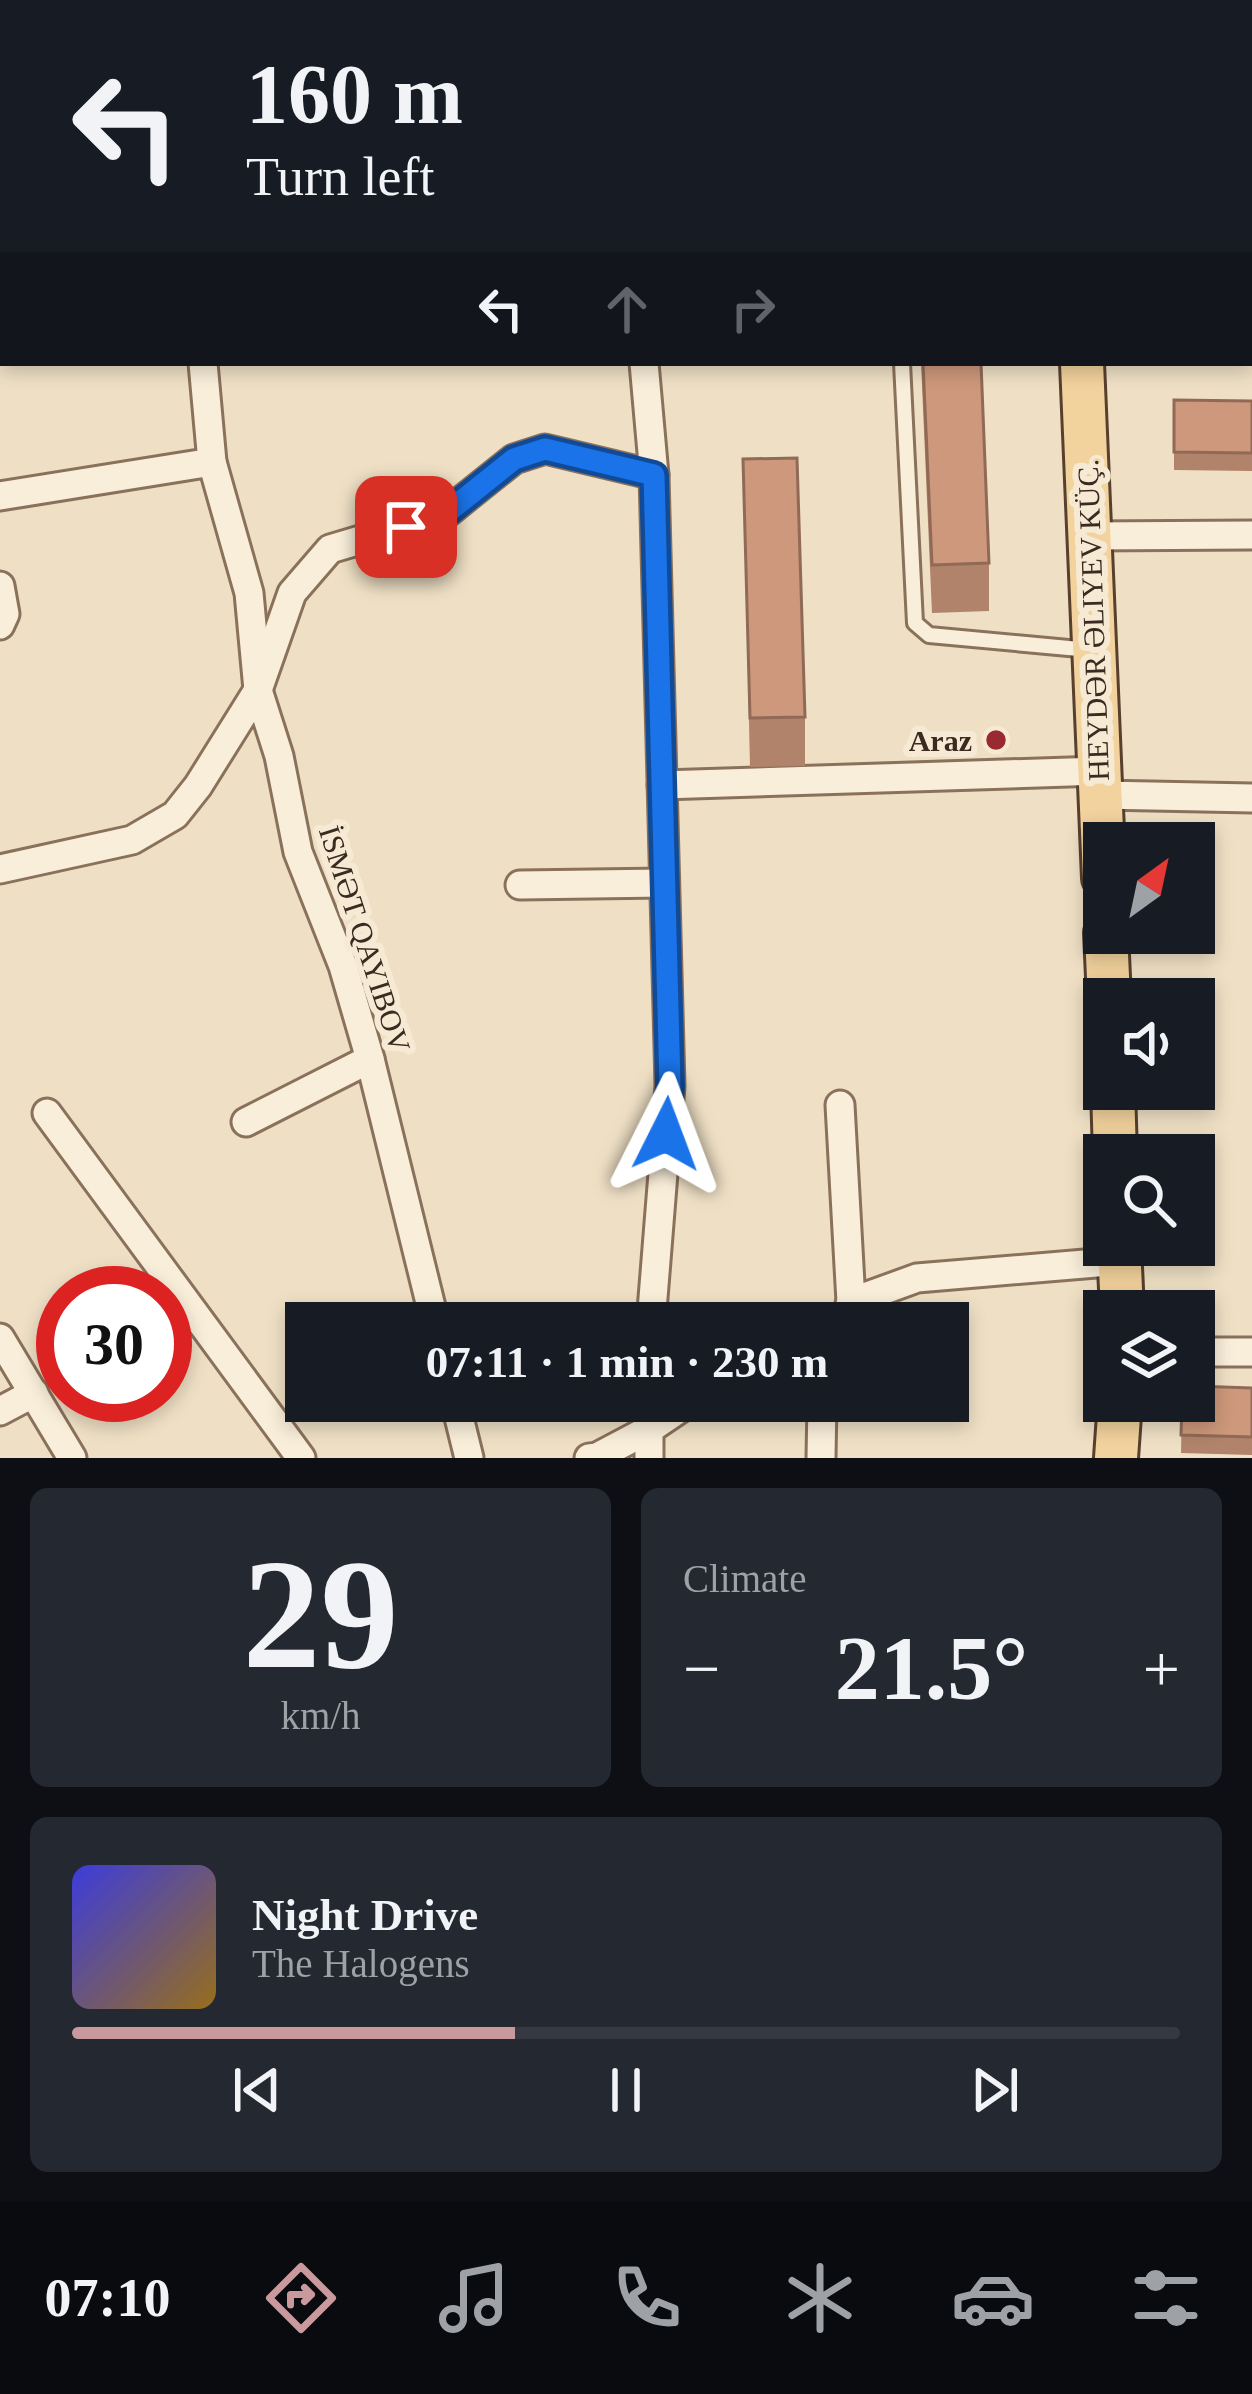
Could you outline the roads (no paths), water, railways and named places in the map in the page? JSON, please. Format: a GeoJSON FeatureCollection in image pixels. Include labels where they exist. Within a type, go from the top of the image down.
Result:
{"type":"FeatureCollection","features":[{"type":"Feature","properties":{"kind":"main road","name":"HEYDƏR ƏLIYEV KÜÇ."},"geometry":{"type":"LineString","coordinates":[[1082,366],[1102,822]]}},
{"type":"Feature","properties":{"kind":"main road"},"geometry":{"type":"LineString","coordinates":[[1116,1458],[1119,1422]]}},
{"type":"Feature","properties":{"kind":"street"},"geometry":{"type":"LineString","coordinates":[[203,366],[212,461],[249,593],[258,691],[279,756],[298,853],[343,965],[370,1059],[430,1302]]}},
{"type":"Feature","properties":{"kind":"street"},"geometry":{"type":"LineString","coordinates":[[644,366],[654,475],[670,1086],[653,1302]]}},
{"type":"Feature","properties":{"kind":"street"},"geometry":{"type":"LineString","coordinates":[[0,869],[132,840],[175,814],[258,691],[292,593],[330,549],[444,515],[514,459],[545,449],[654,475]]}},
{"type":"Feature","properties":{"kind":"street"},"geometry":{"type":"LineString","coordinates":[[0,496],[212,461]]}},
{"type":"Feature","properties":{"kind":"street"},"geometry":{"type":"LineString","coordinates":[[1090,536],[1252,535]]}},
{"type":"Feature","properties":{"kind":"street"},"geometry":{"type":"LineString","coordinates":[[0,586],[5,614],[0,625]]}},
{"type":"Feature","properties":{"kind":"street"},"geometry":{"type":"LineString","coordinates":[[662,785],[1100,783],[1252,799]]}},
{"type":"Feature","properties":{"kind":"street"},"geometry":{"type":"LineString","coordinates":[[520,885],[664,883]]}},
{"type":"Feature","properties":{"kind":"street"},"geometry":{"type":"LineString","coordinates":[[246,1122],[370,1059]]}},
{"type":"Feature","properties":{"kind":"street"},"geometry":{"type":"LineString","coordinates":[[840,1105],[847,1302]]}},
{"type":"Feature","properties":{"kind":"street"},"geometry":{"type":"LineString","coordinates":[[47,1113],[301,1458]]}},
{"type":"Feature","properties":{"kind":"street"},"geometry":{"type":"LineString","coordinates":[[868,1302],[917,1278],[1083,1257]]}},
{"type":"Feature","properties":{"kind":"street"},"geometry":{"type":"LineString","coordinates":[[0,1338],[72,1458]]}},
{"type":"Feature","properties":{"kind":"street"},"geometry":{"type":"LineString","coordinates":[[1215,1352],[1252,1352]]}},
{"type":"Feature","properties":{"kind":"street"},"geometry":{"type":"LineString","coordinates":[[0,1411],[34,1393]]}},
{"type":"Feature","properties":{"kind":"street"},"geometry":{"type":"LineString","coordinates":[[460,1422],[469,1458]]}},
{"type":"Feature","properties":{"kind":"street"},"geometry":{"type":"LineString","coordinates":[[590,1458],[648,1444],[670,1422]]}},
{"type":"Feature","properties":{"kind":"street"},"geometry":{"type":"LineString","coordinates":[[820,1458],[821,1422]]}},
{"type":"Feature","properties":{"kind":"lane"},"geometry":{"type":"LineString","coordinates":[[902,366],[915,623],[928,635],[1095,650]]}},
{"type":"Feature","properties":{"kind":"place","name":"Araz"},"geometry":{"type":"Point","coordinates":[996,740]}}]}
